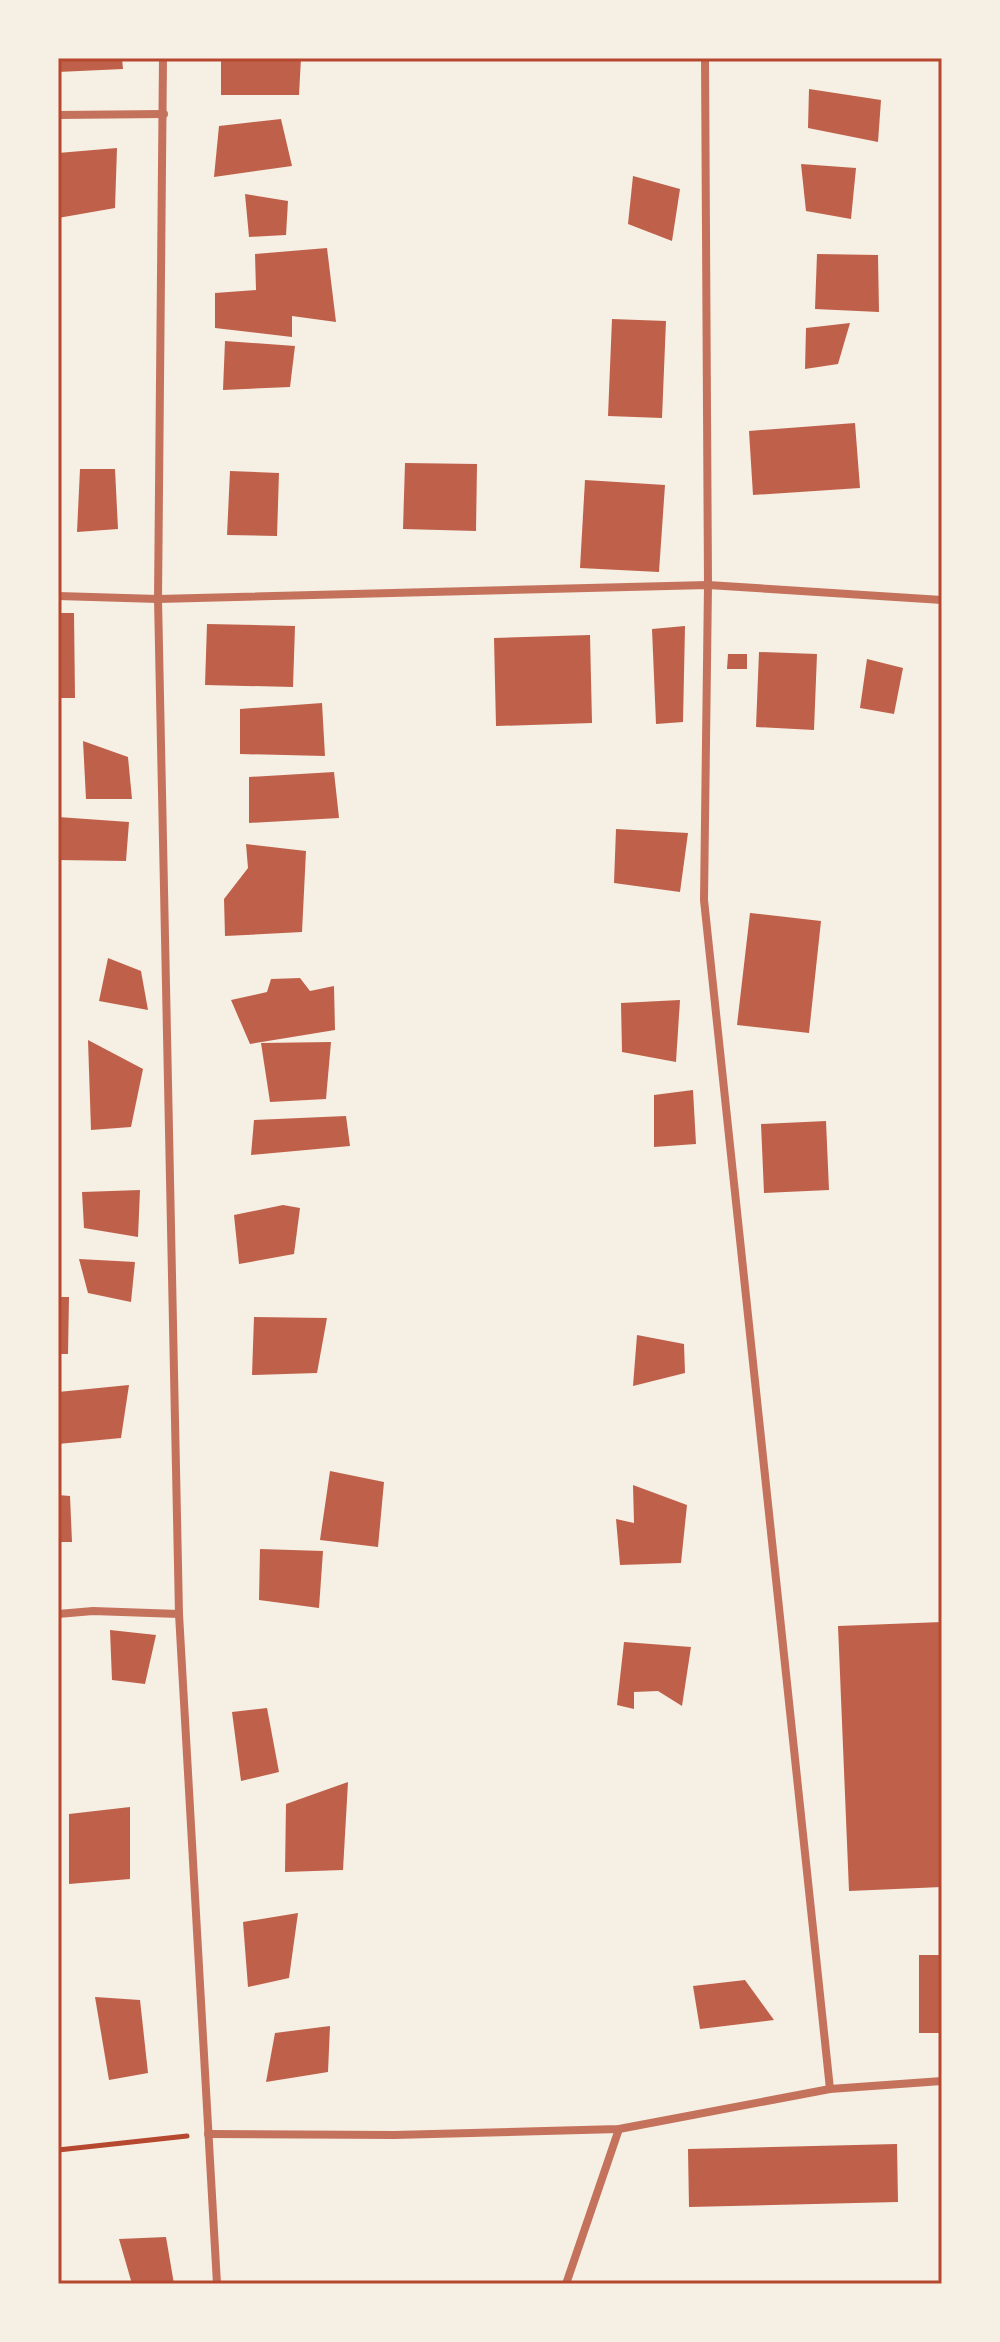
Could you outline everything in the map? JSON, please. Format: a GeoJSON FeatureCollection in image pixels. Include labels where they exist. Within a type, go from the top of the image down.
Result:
{"type":"FeatureCollection","features":[{"type":"Feature","properties":{"kind":"street"},"geometry":{"type":"LineString","coordinates":[[163,58],[158,599],[179,1614],[217,2284]]}},
{"type":"Feature","properties":{"kind":"street"},"geometry":{"type":"LineString","coordinates":[[705,58],[708,585],[704,900],[830,2089]]}},
{"type":"Feature","properties":{"kind":"street"},"geometry":{"type":"LineString","coordinates":[[58,115],[164,114]]}},
{"type":"Feature","properties":{"kind":"street"},"geometry":{"type":"LineString","coordinates":[[58,596],[158,599],[708,585],[942,600]]}},
{"type":"Feature","properties":{"kind":"street"},"geometry":{"type":"LineString","coordinates":[[58,1614],[93,1611],[179,1614]]}},
{"type":"Feature","properties":{"kind":"street"},"geometry":{"type":"LineString","coordinates":[[208,2134],[394,2135],[619,2129],[830,2089],[942,2081]]}},
{"type":"Feature","properties":{"kind":"street"},"geometry":{"type":"LineString","coordinates":[[566,2284],[619,2129]]}},
{"type":"Feature","properties":{"kind":"path"},"geometry":{"type":"LineString","coordinates":[[58,2150],[208,2134]]}},
{"type":"Feature","properties":{"kind":"building"},"geometry":{"type":"Polygon","coordinates":[[[58,58],[122,58],[123,69],[58,72],[58,58]]]}},
{"type":"Feature","properties":{"kind":"building"},"geometry":{"type":"Polygon","coordinates":[[[221,58],[301,58],[299,95],[221,95],[221,58]]]}},
{"type":"Feature","properties":{"kind":"building"},"geometry":{"type":"Polygon","coordinates":[[[809,89],[881,100],[878,142],[808,128],[809,89]]]}},
{"type":"Feature","properties":{"kind":"building"},"geometry":{"type":"Polygon","coordinates":[[[281,119],[292,166],[214,177],[219,126],[281,119]]]}},
{"type":"Feature","properties":{"kind":"building"},"geometry":{"type":"Polygon","coordinates":[[[117,148],[115,208],[58,218],[58,153],[117,148]]]}},
{"type":"Feature","properties":{"kind":"building"},"geometry":{"type":"Polygon","coordinates":[[[801,164],[856,168],[851,219],[806,211],[801,164]]]}},
{"type":"Feature","properties":{"kind":"building"},"geometry":{"type":"Polygon","coordinates":[[[633,176],[680,189],[672,241],[628,224],[633,176]]]}},
{"type":"Feature","properties":{"kind":"building"},"geometry":{"type":"Polygon","coordinates":[[[245,194],[288,201],[286,235],[249,237],[245,194]]]}},
{"type":"Feature","properties":{"kind":"building"},"geometry":{"type":"Polygon","coordinates":[[[327,248],[336,322],[292,316],[292,337],[215,328],[215,293],[256,290],[255,254],[327,248]]]}},
{"type":"Feature","properties":{"kind":"building"},"geometry":{"type":"Polygon","coordinates":[[[817,254],[878,255],[879,312],[815,309],[817,254]]]}},
{"type":"Feature","properties":{"kind":"building"},"geometry":{"type":"Polygon","coordinates":[[[612,319],[666,321],[662,418],[608,416],[612,319]]]}},
{"type":"Feature","properties":{"kind":"building"},"geometry":{"type":"Polygon","coordinates":[[[850,323],[838,364],[805,369],[806,328],[850,323]]]}},
{"type":"Feature","properties":{"kind":"building"},"geometry":{"type":"Polygon","coordinates":[[[225,341],[295,346],[290,387],[223,390],[225,341]]]}},
{"type":"Feature","properties":{"kind":"building"},"geometry":{"type":"Polygon","coordinates":[[[855,423],[860,488],[753,495],[749,431],[855,423]]]}},
{"type":"Feature","properties":{"kind":"building"},"geometry":{"type":"Polygon","coordinates":[[[405,463],[477,464],[476,531],[403,529],[405,463]]]}},
{"type":"Feature","properties":{"kind":"building"},"geometry":{"type":"Polygon","coordinates":[[[80,469],[115,469],[118,529],[77,532],[80,469]]]}},
{"type":"Feature","properties":{"kind":"building"},"geometry":{"type":"Polygon","coordinates":[[[230,471],[279,473],[277,536],[227,535],[230,471]]]}},
{"type":"Feature","properties":{"kind":"building"},"geometry":{"type":"Polygon","coordinates":[[[585,480],[665,485],[659,572],[580,568],[585,480]]]}},
{"type":"Feature","properties":{"kind":"building"},"geometry":{"type":"Polygon","coordinates":[[[58,613],[74,613],[75,698],[58,698],[58,613]]]}},
{"type":"Feature","properties":{"kind":"building"},"geometry":{"type":"Polygon","coordinates":[[[207,624],[295,626],[293,687],[205,685],[207,624]]]}},
{"type":"Feature","properties":{"kind":"building"},"geometry":{"type":"Polygon","coordinates":[[[685,626],[683,722],[656,724],[652,629],[685,626]]]}},
{"type":"Feature","properties":{"kind":"building"},"geometry":{"type":"Polygon","coordinates":[[[590,635],[592,723],[496,726],[494,638],[590,635]]]}},
{"type":"Feature","properties":{"kind":"building"},"geometry":{"type":"Polygon","coordinates":[[[759,652],[817,654],[814,730],[756,727],[759,652]]]}},
{"type":"Feature","properties":{"kind":"building"},"geometry":{"type":"Polygon","coordinates":[[[728,654],[747,654],[747,669],[727,669],[728,654]]]}},
{"type":"Feature","properties":{"kind":"building"},"geometry":{"type":"Polygon","coordinates":[[[867,659],[903,668],[894,714],[860,708],[867,659]]]}},
{"type":"Feature","properties":{"kind":"building"},"geometry":{"type":"Polygon","coordinates":[[[322,703],[325,756],[240,754],[240,709],[322,703]]]}},
{"type":"Feature","properties":{"kind":"building"},"geometry":{"type":"Polygon","coordinates":[[[83,741],[128,757],[132,799],[86,799],[83,741]]]}},
{"type":"Feature","properties":{"kind":"building"},"geometry":{"type":"Polygon","coordinates":[[[334,772],[339,818],[249,823],[249,777],[334,772]]]}},
{"type":"Feature","properties":{"kind":"building"},"geometry":{"type":"Polygon","coordinates":[[[58,817],[129,822],[126,861],[58,860],[58,817]]]}},
{"type":"Feature","properties":{"kind":"building"},"geometry":{"type":"Polygon","coordinates":[[[616,829],[688,833],[680,892],[614,883],[616,829]]]}},
{"type":"Feature","properties":{"kind":"building"},"geometry":{"type":"Polygon","coordinates":[[[246,844],[306,851],[302,932],[225,936],[224,899],[248,868],[246,844]]]}},
{"type":"Feature","properties":{"kind":"building"},"geometry":{"type":"Polygon","coordinates":[[[750,913],[821,921],[809,1033],[737,1025],[750,913]]]}},
{"type":"Feature","properties":{"kind":"building"},"geometry":{"type":"Polygon","coordinates":[[[108,958],[141,971],[148,1010],[99,1001],[108,958]]]}},
{"type":"Feature","properties":{"kind":"building"},"geometry":{"type":"Polygon","coordinates":[[[300,978],[310,991],[334,986],[335,1030],[250,1044],[231,1000],[267,992],[271,979],[300,978]]]}},
{"type":"Feature","properties":{"kind":"building"},"geometry":{"type":"Polygon","coordinates":[[[680,1000],[676,1062],[622,1052],[621,1003],[680,1000]]]}},
{"type":"Feature","properties":{"kind":"building"},"geometry":{"type":"Polygon","coordinates":[[[88,1040],[143,1069],[131,1127],[91,1130],[88,1040]]]}},
{"type":"Feature","properties":{"kind":"building"},"geometry":{"type":"Polygon","coordinates":[[[331,1042],[326,1099],[270,1102],[261,1043],[331,1042]]]}},
{"type":"Feature","properties":{"kind":"building"},"geometry":{"type":"Polygon","coordinates":[[[693,1090],[696,1144],[654,1147],[654,1095],[693,1090]]]}},
{"type":"Feature","properties":{"kind":"building"},"geometry":{"type":"Polygon","coordinates":[[[346,1116],[350,1146],[251,1155],[254,1120],[346,1116]]]}},
{"type":"Feature","properties":{"kind":"building"},"geometry":{"type":"Polygon","coordinates":[[[826,1121],[829,1190],[764,1193],[761,1124],[826,1121]]]}},
{"type":"Feature","properties":{"kind":"building"},"geometry":{"type":"Polygon","coordinates":[[[140,1190],[138,1237],[84,1228],[82,1192],[140,1190]]]}},
{"type":"Feature","properties":{"kind":"building"},"geometry":{"type":"Polygon","coordinates":[[[283,1205],[300,1208],[294,1254],[239,1264],[234,1215],[283,1205]]]}},
{"type":"Feature","properties":{"kind":"building"},"geometry":{"type":"Polygon","coordinates":[[[79,1259],[135,1262],[131,1302],[88,1293],[79,1259]]]}},
{"type":"Feature","properties":{"kind":"building"},"geometry":{"type":"Polygon","coordinates":[[[58,1297],[69,1297],[68,1354],[58,1354],[58,1297]]]}},
{"type":"Feature","properties":{"kind":"building"},"geometry":{"type":"Polygon","coordinates":[[[254,1317],[327,1318],[317,1373],[252,1375],[254,1317]]]}},
{"type":"Feature","properties":{"kind":"building"},"geometry":{"type":"Polygon","coordinates":[[[637,1335],[684,1344],[685,1373],[633,1386],[637,1335]]]}},
{"type":"Feature","properties":{"kind":"building"},"geometry":{"type":"Polygon","coordinates":[[[129,1385],[121,1438],[58,1444],[58,1392],[129,1385]]]}},
{"type":"Feature","properties":{"kind":"building"},"geometry":{"type":"Polygon","coordinates":[[[330,1471],[384,1482],[378,1547],[320,1540],[330,1471]]]}},
{"type":"Feature","properties":{"kind":"building"},"geometry":{"type":"Polygon","coordinates":[[[633,1485],[687,1505],[681,1563],[620,1565],[616,1519],[634,1523],[633,1485]]]}},
{"type":"Feature","properties":{"kind":"building"},"geometry":{"type":"Polygon","coordinates":[[[58,1495],[70,1496],[72,1542],[58,1542],[58,1495]]]}},
{"type":"Feature","properties":{"kind":"building"},"geometry":{"type":"Polygon","coordinates":[[[260,1549],[323,1551],[319,1608],[259,1600],[260,1549]]]}},
{"type":"Feature","properties":{"kind":"building"},"geometry":{"type":"Polygon","coordinates":[[[942,1622],[942,1887],[849,1891],[838,1626],[942,1622]]]}},
{"type":"Feature","properties":{"kind":"building"},"geometry":{"type":"Polygon","coordinates":[[[110,1630],[156,1635],[145,1684],[112,1680],[110,1630]]]}},
{"type":"Feature","properties":{"kind":"building"},"geometry":{"type":"Polygon","coordinates":[[[624,1642],[691,1647],[682,1706],[658,1691],[634,1692],[634,1709],[617,1705],[624,1642]]]}},
{"type":"Feature","properties":{"kind":"building"},"geometry":{"type":"Polygon","coordinates":[[[267,1708],[279,1772],[241,1781],[232,1712],[267,1708]]]}},
{"type":"Feature","properties":{"kind":"building"},"geometry":{"type":"Polygon","coordinates":[[[348,1782],[343,1870],[285,1872],[286,1804],[348,1782]]]}},
{"type":"Feature","properties":{"kind":"building"},"geometry":{"type":"Polygon","coordinates":[[[130,1807],[130,1879],[69,1884],[69,1814],[130,1807]]]}},
{"type":"Feature","properties":{"kind":"building"},"geometry":{"type":"Polygon","coordinates":[[[298,1913],[289,1978],[248,1987],[243,1922],[298,1913]]]}},
{"type":"Feature","properties":{"kind":"building"},"geometry":{"type":"Polygon","coordinates":[[[919,1955],[942,1955],[942,2033],[919,2033],[919,1955]]]}},
{"type":"Feature","properties":{"kind":"building"},"geometry":{"type":"Polygon","coordinates":[[[745,1980],[774,2020],[700,2029],[693,1986],[745,1980]]]}},
{"type":"Feature","properties":{"kind":"building"},"geometry":{"type":"Polygon","coordinates":[[[95,1997],[140,2000],[148,2073],[109,2080],[95,1997]]]}},
{"type":"Feature","properties":{"kind":"building"},"geometry":{"type":"Polygon","coordinates":[[[330,2026],[328,2072],[266,2082],[275,2033],[330,2026]]]}},
{"type":"Feature","properties":{"kind":"building"},"geometry":{"type":"Polygon","coordinates":[[[897,2144],[898,2202],[689,2207],[688,2149],[897,2144]]]}},
{"type":"Feature","properties":{"kind":"building"},"geometry":{"type":"Polygon","coordinates":[[[166,2237],[174,2284],[132,2284],[119,2239],[166,2237]]]}}]}
